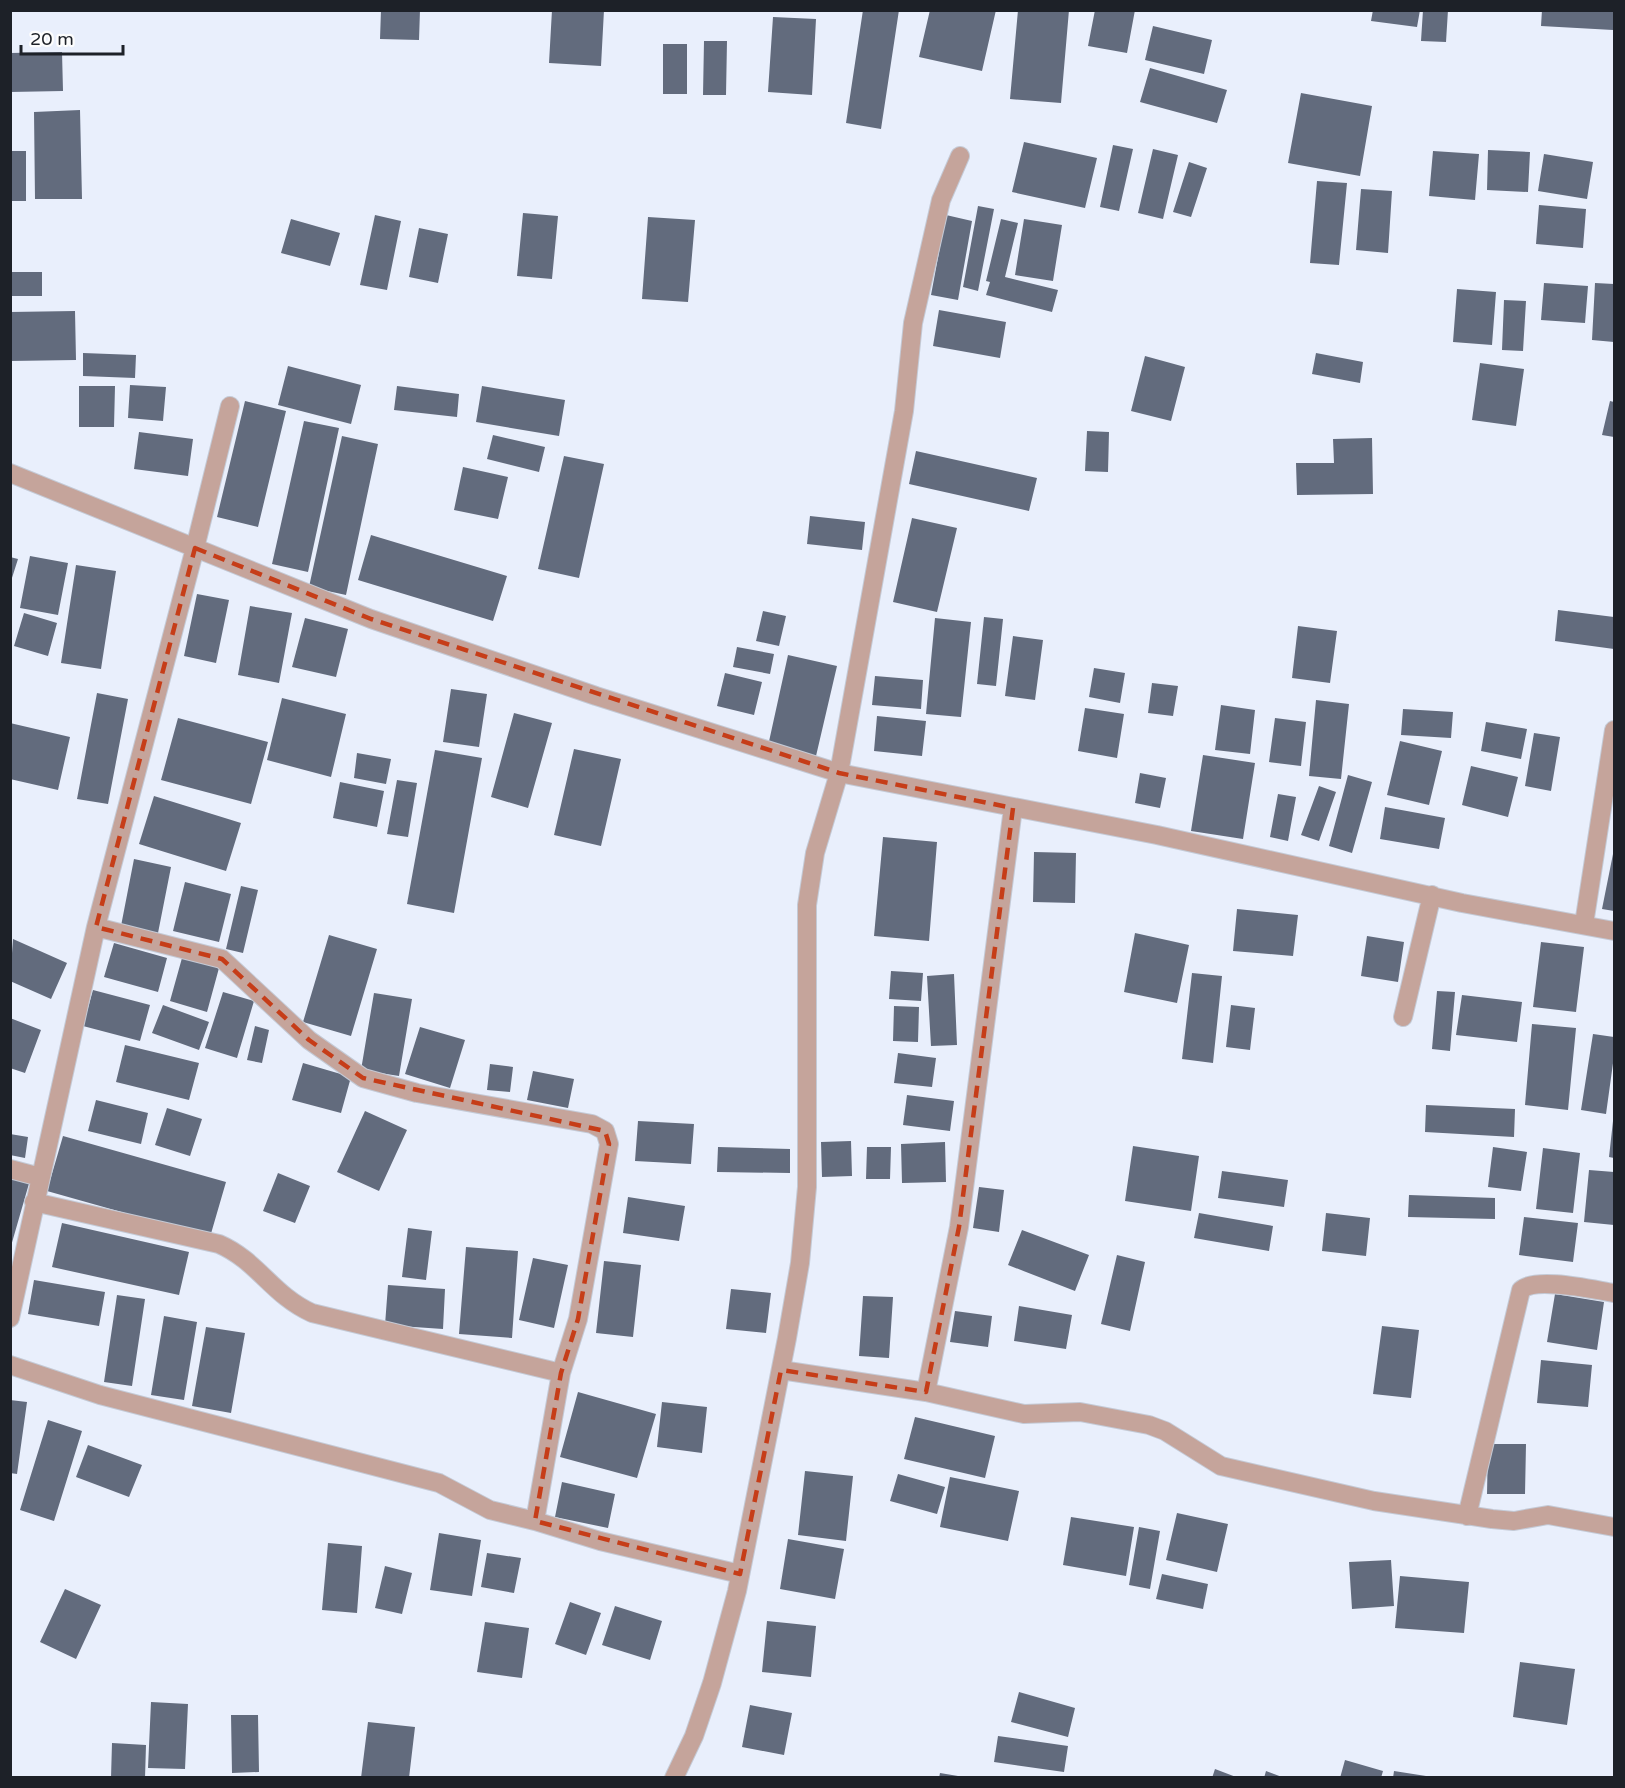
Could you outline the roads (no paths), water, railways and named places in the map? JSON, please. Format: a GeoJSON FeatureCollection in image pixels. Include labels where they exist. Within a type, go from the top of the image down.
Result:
{"type":"FeatureCollection","features":[{"type":"Feature","properties":{"kind":"street"},"geometry":{"type":"LineString","coordinates":[[675,1774],[694,1736],[712,1683],[740,1574],[800,1263],[807,1187],[807,905],[815,853],[839,773],[904,411],[913,323],[941,200],[960,156]]}},
{"type":"Feature","properties":{"kind":"street"},"geometry":{"type":"LineString","coordinates":[[10,1318],[96,927],[230,406]]}},
{"type":"Feature","properties":{"kind":"street"},"geometry":{"type":"LineString","coordinates":[[10,473],[371,619],[596,696],[839,773],[1157,835],[1432,895],[1614,931]]}},
{"type":"Feature","properties":{"kind":"street"},"geometry":{"type":"LineString","coordinates":[[1584,924],[1614,730]]}},
{"type":"Feature","properties":{"kind":"street"},"geometry":{"type":"LineString","coordinates":[[926,1392],[959,1227],[1013,808]]}},
{"type":"Feature","properties":{"kind":"street"},"geometry":{"type":"LineString","coordinates":[[1403,1017],[1432,895]]}},
{"type":"Feature","properties":{"kind":"street"},"geometry":{"type":"LineString","coordinates":[[96,927],[222,959],[309,1040],[363,1078],[417,1093],[592,1124],[605,1131],[609,1144],[578,1319],[561,1373],[535,1521]]}},
{"type":"Feature","properties":{"kind":"street"},"geometry":{"type":"LineString","coordinates":[[10,1169],[40,1177]]}},
{"type":"Feature","properties":{"kind":"street"},"geometry":{"type":"LineString","coordinates":[[34,1202],[219,1244],[239,1252],[292,1304],[312,1313],[561,1373]]}},
{"type":"Feature","properties":{"kind":"street"},"geometry":{"type":"LineString","coordinates":[[1467,1516],[1521,1290],[1530,1285],[1545,1284],[1614,1293]]}},
{"type":"Feature","properties":{"kind":"street"},"geometry":{"type":"LineString","coordinates":[[10,1365],[100,1395],[439,1483],[490,1510],[600,1541],[740,1574]]}},
{"type":"Feature","properties":{"kind":"street"},"geometry":{"type":"LineString","coordinates":[[781,1370],[926,1392],[1024,1414],[1080,1412],[1149,1425],[1165,1431],[1221,1466],[1374,1501],[1467,1516],[1514,1521],[1548,1515],[1614,1527]]}}]}
